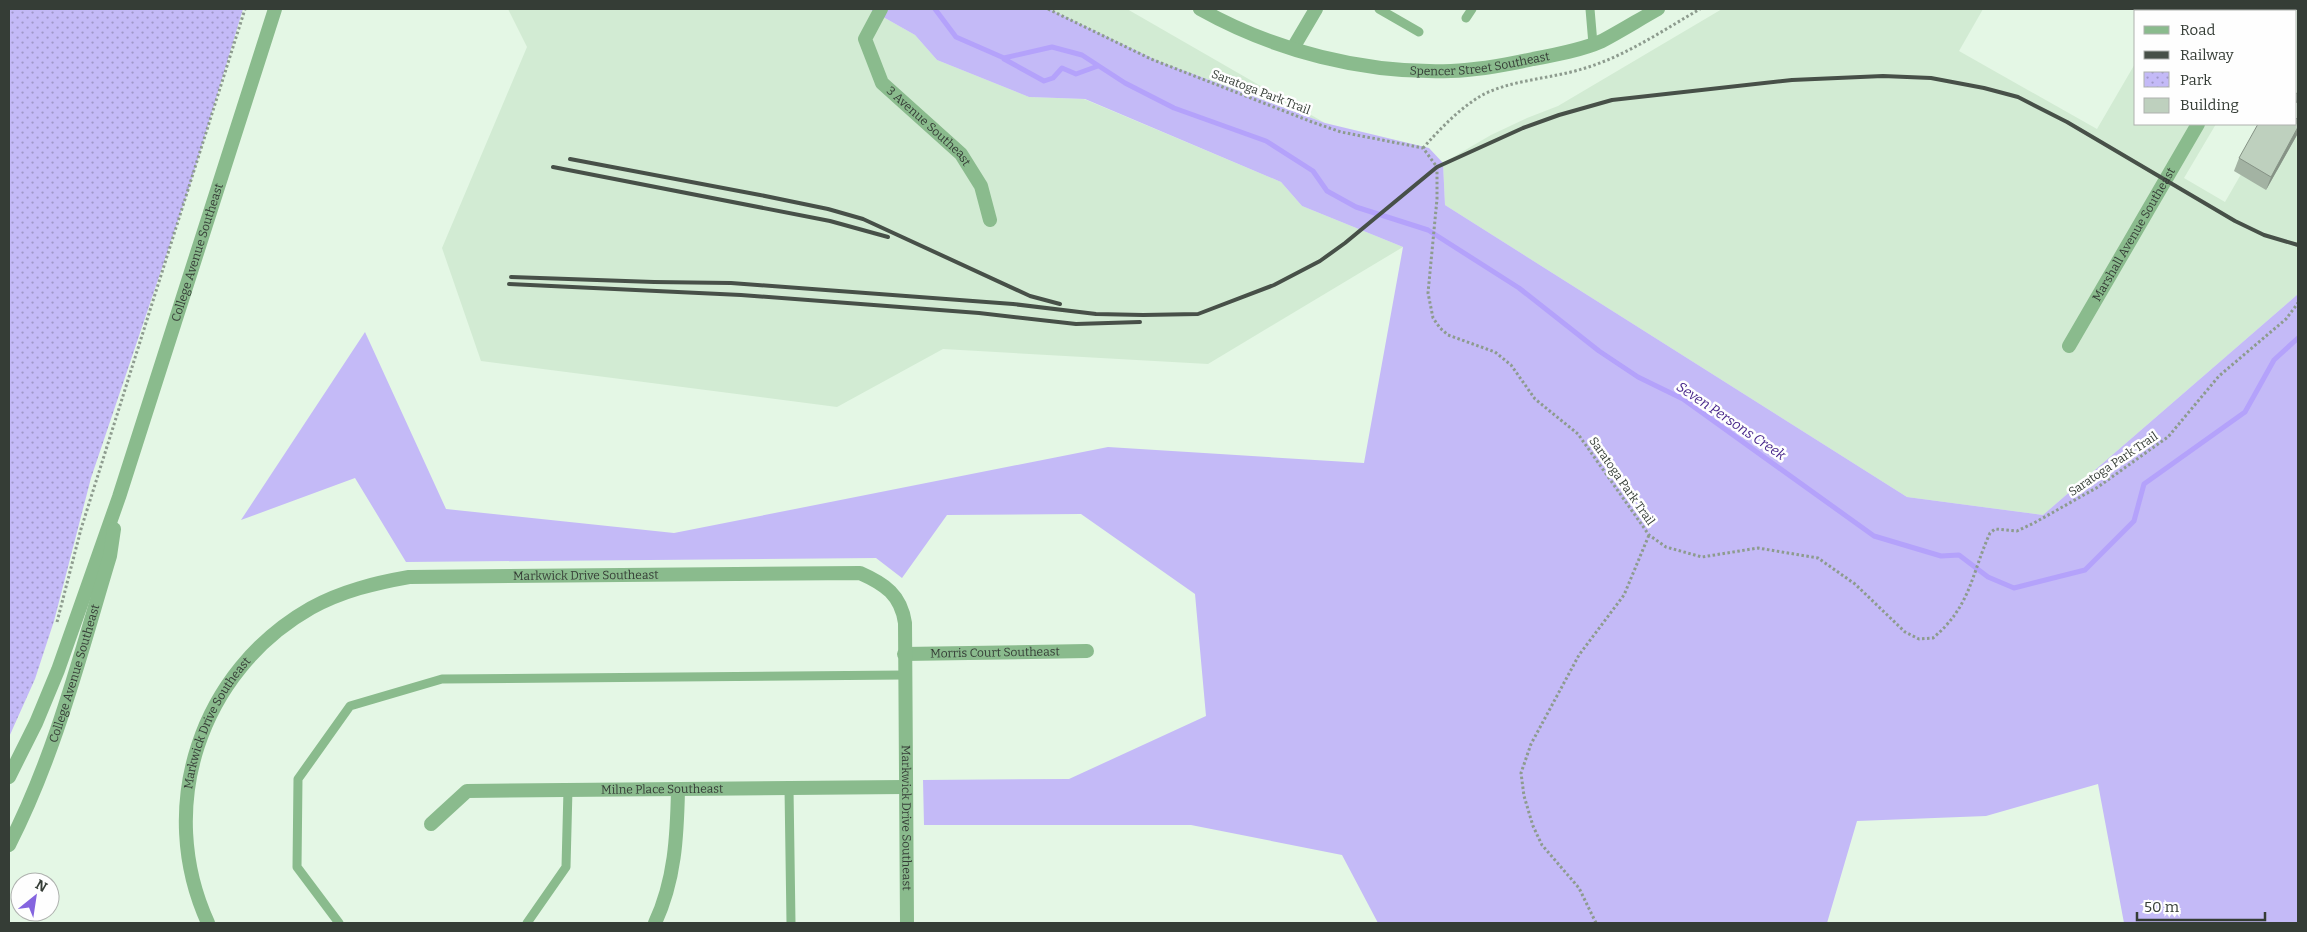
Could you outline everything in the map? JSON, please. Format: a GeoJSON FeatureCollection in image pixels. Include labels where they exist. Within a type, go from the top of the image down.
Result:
{"type":"FeatureCollection","features":[{"type":"Feature","properties":{"kind":"street","name":"College Avenue Southeast"},"geometry":{"type":"LineString","coordinates":[[9,777],[36,723],[58,670],[119,496],[275,9]]}},
{"type":"Feature","properties":{"kind":"street","name":"3 Avenue Southeast"},"geometry":{"type":"LineString","coordinates":[[881,9],[865,38],[882,83],[961,154],[981,186],[990,220]]}},
{"type":"Feature","properties":{"kind":"street","name":"Spencer Street Southeast"},"geometry":{"type":"LineString","coordinates":[[1200,9],[1252,33],[1293,48],[1347,63],[1404,71],[1452,71],[1502,65],[1548,56],[1601,41],[1658,9]]}},
{"type":"Feature","properties":{"kind":"street"},"geometry":{"type":"LineString","coordinates":[[1293,48],[1316,9]]}},
{"type":"Feature","properties":{"kind":"street","name":"Marshall Avenue Southeast"},"geometry":{"type":"LineString","coordinates":[[2069,346],[2197,125]]}},
{"type":"Feature","properties":{"kind":"street","name":"College Avenue Southeast"},"geometry":{"type":"LineString","coordinates":[[9,845],[36,790],[58,730],[110,556],[119,496]]}},
{"type":"Feature","properties":{"kind":"street","name":"Markwick Drive Southeast"},"geometry":{"type":"LineString","coordinates":[[208,923],[195,890],[190,870],[185,832],[189,779],[205,726],[213,707],[232,677],[260,646],[298,616],[346,592],[379,582],[409,577],[860,573],[882,584],[897,598],[903,608],[905,623],[904,787],[907,923]]}},
{"type":"Feature","properties":{"kind":"street","name":"Morris Court Southeast"},"geometry":{"type":"LineString","coordinates":[[904,654],[1087,652]]}},
{"type":"Feature","properties":{"kind":"street","name":"Milne Place Southeast"},"geometry":{"type":"LineString","coordinates":[[431,824],[467,791],[904,787]]}},
{"type":"Feature","properties":{"kind":"street"},"geometry":{"type":"LineString","coordinates":[[656,923],[670,880],[677,839],[678,790]]}},
{"type":"Feature","properties":{"kind":"lane"},"geometry":{"type":"LineString","coordinates":[[1379,9],[1419,32]]}},
{"type":"Feature","properties":{"kind":"lane"},"geometry":{"type":"LineString","coordinates":[[1466,18],[1472,9]]}},
{"type":"Feature","properties":{"kind":"lane"},"geometry":{"type":"LineString","coordinates":[[1590,9],[1593,44]]}},
{"type":"Feature","properties":{"kind":"lane"},"geometry":{"type":"LineString","coordinates":[[338,923],[297,867],[298,779],[350,706],[442,679],[904,675]]}},
{"type":"Feature","properties":{"kind":"lane"},"geometry":{"type":"LineString","coordinates":[[789,788],[791,923]]}},
{"type":"Feature","properties":{"kind":"lane"},"geometry":{"type":"LineString","coordinates":[[527,923],[566,867],[568,789]]}},
{"type":"Feature","properties":{"kind":"path"},"geometry":{"type":"LineString","coordinates":[[55,630],[82,529],[245,9]]}},
{"type":"Feature","properties":{"kind":"path","name":"Saratoga Park Trail"},"geometry":{"type":"LineString","coordinates":[[1048,9],[1151,60],[1312,122],[1341,132],[1423,148],[1437,167],[1437,199],[1428,293],[1433,318],[1440,328],[1462,341],[1495,352],[1507,361],[1535,399],[1578,434],[1649,535],[1666,546],[1702,557],[1758,548],[1818,558],[1854,584],[1905,632],[1919,639],[1933,638],[1953,619],[1966,600],[1990,533],[1995,529],[2017,532],[2034,523],[2098,487],[2168,437],[2219,376],[2286,319],[2298,303]]}},
{"type":"Feature","properties":{"kind":"path"},"geometry":{"type":"LineString","coordinates":[[1423,148],[1454,116],[1480,96],[1510,85],[1582,69],[1629,50],[1700,9]]}},
{"type":"Feature","properties":{"kind":"path"},"geometry":{"type":"LineString","coordinates":[[1596,923],[1579,888],[1539,839],[1528,810],[1521,773],[1531,744],[1579,655],[1624,595],[1649,535]]}},
{"type":"Feature","properties":{"kind":"shaded area"},"geometry":{"type":"Polygon","coordinates":[[[508,9],[869,9],[915,35],[937,60],[1029,97],[1084,99],[1281,182],[1302,206],[1403,247],[1208,364],[943,349],[837,407],[481,361],[442,248],[527,47],[508,9]]]}},
{"type":"Feature","properties":{"kind":"shaded area"},"geometry":{"type":"Polygon","coordinates":[[[1049,9],[1127,9],[1325,123],[1158,61],[1049,9]]]}},
{"type":"Feature","properties":{"kind":"shaded area"},"geometry":{"type":"Polygon","coordinates":[[[1722,9],[1983,9],[1959,51],[2097,129],[2134,65],[2134,125],[2215,125],[2184,178],[2225,202],[2269,125],[2297,125],[2298,119],[2298,294],[2043,515],[1907,497],[1445,205],[1443,163],[1491,135],[1558,106],[1722,9]]]}},
{"type":"Feature","properties":{"kind":"green space"},"geometry":{"type":"Polygon","coordinates":[[[9,9],[243,9],[190,185],[91,478],[54,621],[35,679],[9,737],[9,9]]]}},
{"type":"Feature","properties":{"kind":"green space"},"geometry":{"type":"Polygon","coordinates":[[[869,9],[1049,9],[1158,61],[1325,123],[1429,148],[1443,163],[1445,205],[1907,497],[2043,515],[2298,294],[2298,923],[2124,923],[2098,784],[1986,816],[1857,821],[1827,923],[1378,923],[1342,855],[1191,825],[924,825],[923,780],[1069,779],[1206,716],[1195,594],[1081,514],[947,515],[902,578],[876,558],[406,562],[355,478],[241,520],[365,332],[446,509],[674,533],[1108,447],[1364,463],[1403,247],[1302,206],[1281,182],[1085,99],[1029,97],[937,60],[915,35],[869,9]]]}},
{"type":"Feature","properties":{"kind":"building"},"geometry":{"type":"Polygon","coordinates":[[[2298,120],[2298,127],[2271,177],[2239,158],[2257,125],[2297,125],[2298,120]]]}},
{"type":"Feature","properties":{"kind":"waterway","name":"Seven Persons Creek"},"geometry":{"type":"LineString","coordinates":[[935,9],[956,37],[1004,58],[1052,47],[1082,55],[1125,83],[1174,108],[1266,141],[1313,171],[1327,191],[1356,207],[1428,230],[1519,288],[1599,351],[1638,377],[1683,399],[1874,536],[1941,556],[1959,555],[1988,577],[2014,588],[2085,570],[2134,521],[2144,484],[2245,412],[2274,360],[2298,338]]}},
{"type":"Feature","properties":{"kind":"waterway","name":"Seven Persons Creek"},"geometry":{"type":"LineString","coordinates":[[1004,59],[1044,81],[1053,78],[1062,68],[1076,74],[1098,66]]}},
{"type":"Feature","properties":{"kind":"railway"},"geometry":{"type":"LineString","coordinates":[[511,277],[731,283],[1013,304],[1096,314],[1198,314],[1274,285],[1320,261],[1345,243],[1437,167],[1523,128],[1559,115],[1612,100],[1792,80],[1883,76],[1931,78],[1984,88],[2018,97],[2067,122],[2235,221],[2264,235],[2298,245]]}},
{"type":"Feature","properties":{"kind":"railway"},"geometry":{"type":"LineString","coordinates":[[570,159],[760,195],[828,209],[863,219],[1030,296],[1060,304]]}},
{"type":"Feature","properties":{"kind":"railway"},"geometry":{"type":"LineString","coordinates":[[553,167],[830,221],[888,237]]}},
{"type":"Feature","properties":{"kind":"railway"},"geometry":{"type":"LineString","coordinates":[[509,284],[741,295],[979,313],[1076,324],[1140,322]]}}]}
